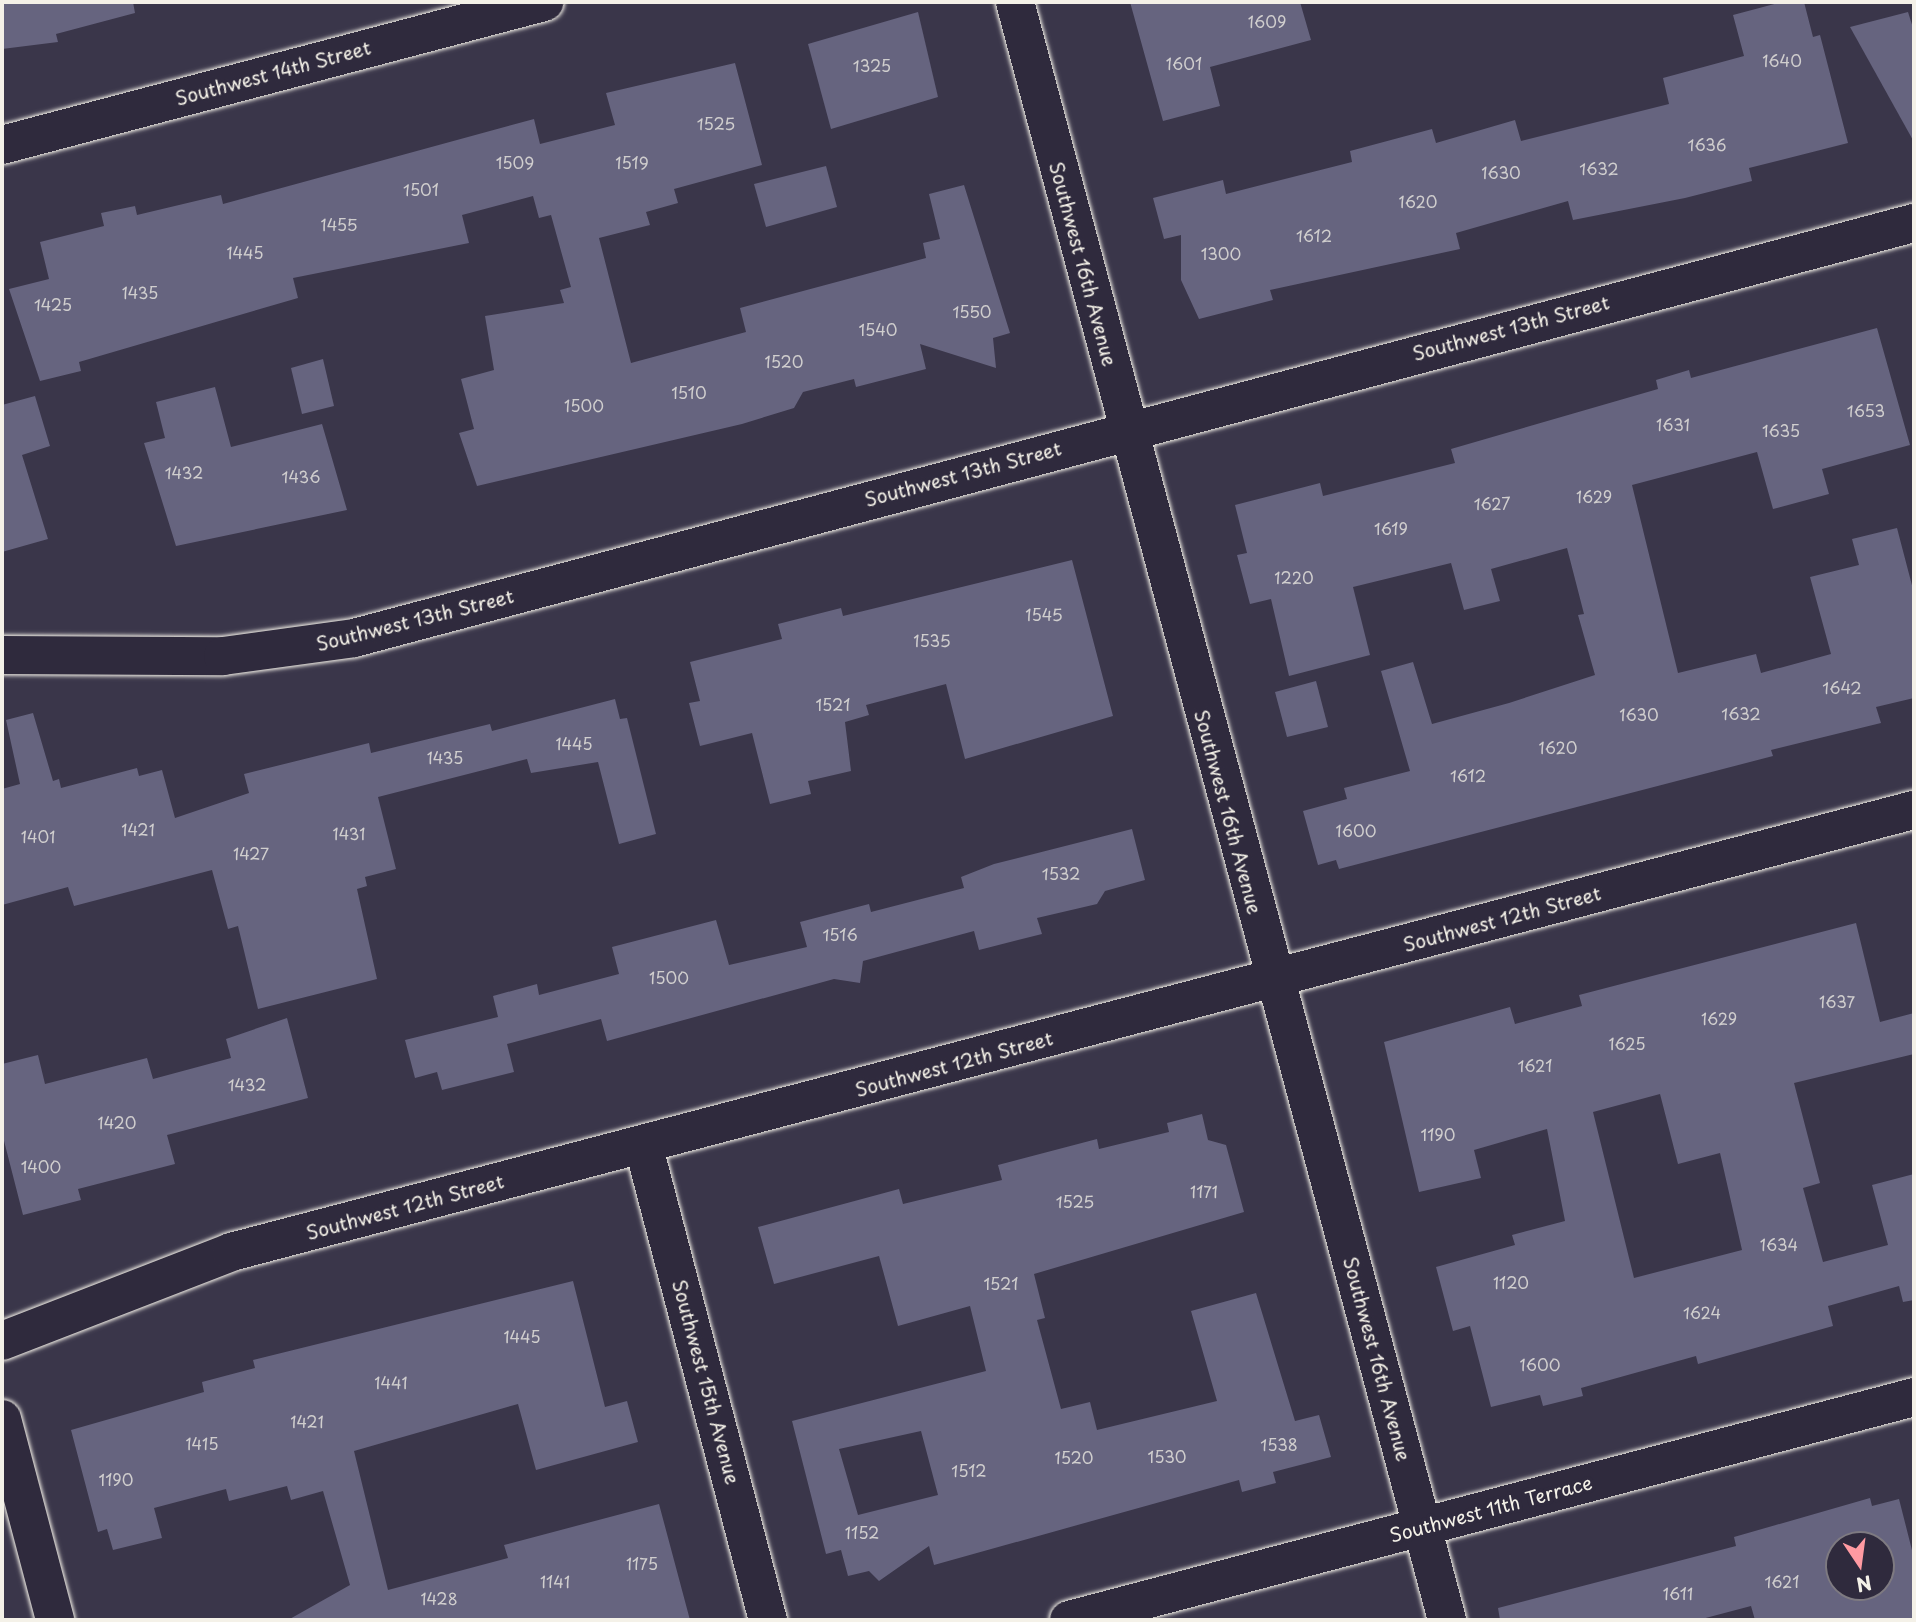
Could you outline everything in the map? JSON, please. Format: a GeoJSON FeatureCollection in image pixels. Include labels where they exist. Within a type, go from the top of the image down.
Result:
{"type":"FeatureCollection","features":[{"type":"Feature","properties":{"kind":"street","name":"Southwest 14th Street"},"geometry":{"type":"LineString","coordinates":[[2,145],[544,2]]}},
{"type":"Feature","properties":{"kind":"street","name":"Southwest 16th Avenue"},"geometry":{"type":"LineString","coordinates":[[1015,2],[1273,981],[1447,1620]]}},
{"type":"Feature","properties":{"kind":"street","name":"Southwest 13th Street"},"geometry":{"type":"LineString","coordinates":[[2,655],[223,656],[355,638],[1126,430],[1914,223]]}},
{"type":"Feature","properties":{"kind":"street","name":"Southwest 12th Street"},"geometry":{"type":"LineString","coordinates":[[2,1342],[231,1252],[1273,981],[1914,810]]}},
{"type":"Feature","properties":{"kind":"street","name":"Southwest 15th Avenue"},"geometry":{"type":"LineString","coordinates":[[643,1144],[768,1620]]}},
{"type":"Feature","properties":{"kind":"street","name":"Southwest 11th Terrace"},"geometry":{"type":"LineString","coordinates":[[1069,1620],[1914,1397]]}},
{"type":"Feature","properties":{"kind":"street"},"geometry":{"type":"LineString","coordinates":[[2,1420],[55,1620]]}},
{"type":"Feature","properties":{"kind":"building"},"geometry":{"type":"Polygon","coordinates":[[[2,2],[133,2],[135,13],[56,34],[58,42],[2,49],[2,2]]]}},
{"type":"Feature","properties":{"kind":"building"},"geometry":{"type":"Polygon","coordinates":[[[1130,2],[1300,2],[1311,40],[1210,67],[1220,106],[1163,121],[1130,2]]]}},
{"type":"Feature","properties":{"kind":"building"},"geometry":{"type":"Polygon","coordinates":[[[1782,2],[1804,2],[1813,37],[1820,35],[1848,143],[1749,168],[1752,181],[1685,198],[1573,220],[1568,201],[1456,233],[1460,249],[1270,290],[1273,300],[1199,319],[1181,280],[1181,235],[1164,239],[1153,198],[1223,180],[1226,194],[1352,162],[1350,151],[1432,129],[1436,143],[1515,120],[1521,141],[1669,104],[1663,78],[1744,56],[1733,15],[1782,2]]]}},
{"type":"Feature","properties":{"kind":"building"},"geometry":{"type":"Polygon","coordinates":[[[918,12],[938,97],[831,129],[808,44],[918,12]]]}},
{"type":"Feature","properties":{"kind":"building"},"geometry":{"type":"Polygon","coordinates":[[[1908,12],[1914,31],[1914,142],[1850,27],[1908,12]]]}},
{"type":"Feature","properties":{"kind":"building"},"geometry":{"type":"Polygon","coordinates":[[[735,63],[762,165],[674,189],[678,203],[646,212],[650,225],[599,238],[631,363],[746,332],[740,308],[926,258],[923,243],[940,239],[929,194],[964,185],[1010,333],[993,338],[996,368],[920,344],[926,369],[856,387],[854,379],[803,392],[794,408],[742,424],[477,486],[459,433],[474,429],[461,379],[494,370],[485,316],[564,303],[560,290],[571,287],[551,215],[539,218],[533,196],[462,215],[469,243],[293,278],[298,298],[79,362],[81,371],[40,381],[9,289],[49,279],[40,242],[104,226],[101,213],[135,206],[137,215],[221,195],[223,204],[534,119],[540,144],[615,125],[606,93],[735,63]]]}},
{"type":"Feature","properties":{"kind":"building"},"geometry":{"type":"Polygon","coordinates":[[[826,166],[837,207],[766,227],[754,184],[826,166]]]}},
{"type":"Feature","properties":{"kind":"building"},"geometry":{"type":"Polygon","coordinates":[[[1877,328],[1910,445],[1822,469],[1829,494],[1773,509],[1757,452],[1632,485],[1678,673],[1756,654],[1761,673],[1831,654],[1810,577],[1859,565],[1852,539],[1897,528],[1914,593],[1914,698],[1876,707],[1881,723],[1771,750],[1773,756],[1339,869],[1336,860],[1318,865],[1303,811],[1347,799],[1344,788],[1410,771],[1381,671],[1413,662],[1432,724],[1509,703],[1595,675],[1578,615],[1584,614],[1567,548],[1491,569],[1500,601],[1464,610],[1451,563],[1353,587],[1370,655],[1289,676],[1271,599],[1250,604],[1237,555],[1247,553],[1235,505],[1320,483],[1323,496],[1455,463],[1451,449],[1658,389],[1656,380],[1689,370],[1691,378],[1877,328]]]}},
{"type":"Feature","properties":{"kind":"building"},"geometry":{"type":"Polygon","coordinates":[[[323,359],[334,406],[302,414],[291,368],[323,359]]]}},
{"type":"Feature","properties":{"kind":"building"},"geometry":{"type":"Polygon","coordinates":[[[215,387],[231,447],[322,424],[347,510],[176,546],[144,443],[165,438],[156,402],[215,387]]]}},
{"type":"Feature","properties":{"kind":"building"},"geometry":{"type":"Polygon","coordinates":[[[35,396],[50,446],[22,455],[48,539],[2,552],[2,405],[35,396]]]}},
{"type":"Feature","properties":{"kind":"building"},"geometry":{"type":"Polygon","coordinates":[[[1072,560],[1113,716],[965,759],[946,684],[866,705],[869,715],[845,722],[851,771],[808,781],[811,794],[770,804],[752,733],[700,746],[689,703],[700,701],[690,662],[782,639],[778,624],[841,608],[843,616],[1072,560]]]}},
{"type":"Feature","properties":{"kind":"building"},"geometry":{"type":"Polygon","coordinates":[[[1316,681],[1328,727],[1287,737],[1275,692],[1316,681]]]}},
{"type":"Feature","properties":{"kind":"building"},"geometry":{"type":"Polygon","coordinates":[[[615,699],[620,719],[627,718],[656,834],[619,844],[598,762],[531,773],[527,759],[378,797],[396,869],[365,877],[367,886],[357,889],[377,979],[258,1009],[238,926],[228,929],[212,870],[74,906],[68,887],[2,905],[2,789],[20,784],[6,720],[33,713],[53,781],[59,779],[61,788],[137,768],[139,776],[162,770],[175,818],[249,793],[244,774],[369,743],[371,753],[490,724],[492,731],[615,699]]]}},
{"type":"Feature","properties":{"kind":"building"},"geometry":{"type":"Polygon","coordinates":[[[1132,829],[1145,880],[1105,891],[1097,904],[1037,918],[1042,934],[979,950],[974,931],[863,961],[860,983],[834,979],[607,1041],[601,1019],[507,1044],[514,1072],[442,1090],[437,1072],[415,1078],[405,1040],[498,1017],[493,996],[537,984],[539,995],[619,974],[612,947],[716,920],[729,965],[807,947],[800,922],[869,904],[871,912],[964,888],[961,877],[994,864],[1132,829]]]}},
{"type":"Feature","properties":{"kind":"building"},"geometry":{"type":"Polygon","coordinates":[[[1856,923],[1880,1022],[1914,1013],[1914,1054],[1794,1083],[1820,1183],[1803,1188],[1823,1262],[1888,1245],[1872,1185],[1914,1174],[1914,1300],[1903,1302],[1899,1286],[1828,1306],[1833,1326],[1698,1364],[1696,1356],[1581,1388],[1583,1396],[1543,1406],[1540,1395],[1491,1407],[1470,1326],[1453,1331],[1436,1267],[1515,1245],[1512,1235],[1565,1221],[1547,1129],[1474,1150],[1481,1178],[1419,1192],[1384,1042],[1510,1007],[1515,1024],[1582,1006],[1579,995],[1856,923]],[[1660,1094],[1593,1112],[1634,1278],[1742,1250],[1720,1153],[1678,1164],[1660,1094]]]}},
{"type":"Feature","properties":{"kind":"building"},"geometry":{"type":"Polygon","coordinates":[[[287,1018],[308,1098],[167,1135],[175,1164],[78,1189],[81,1200],[23,1215],[2,1133],[2,1064],[38,1055],[45,1084],[147,1058],[153,1079],[231,1058],[226,1039],[287,1018]]]}},
{"type":"Feature","properties":{"kind":"building"},"geometry":{"type":"Polygon","coordinates":[[[1202,1114],[1208,1140],[1226,1145],[1244,1212],[1034,1274],[1045,1318],[1037,1320],[1061,1409],[1090,1402],[1097,1430],[1217,1401],[1191,1311],[1256,1293],[1295,1421],[1319,1415],[1331,1457],[1273,1472],[1276,1483],[1242,1492],[1239,1480],[934,1565],[929,1546],[879,1581],[869,1571],[848,1576],[841,1550],[826,1554],[792,1421],[986,1371],[970,1306],[898,1326],[879,1256],[774,1284],[758,1227],[899,1189],[903,1204],[1002,1180],[998,1165],[1097,1139],[1099,1149],[1169,1132],[1167,1123],[1202,1114]],[[921,1431],[839,1449],[858,1515],[938,1495],[921,1431]]]}},
{"type":"Feature","properties":{"kind":"building"},"geometry":{"type":"Polygon","coordinates":[[[573,1281],[605,1407],[627,1401],[638,1442],[536,1470],[518,1404],[354,1451],[388,1590],[508,1558],[504,1545],[659,1504],[690,1620],[288,1620],[350,1585],[323,1491],[291,1500],[287,1486],[229,1501],[226,1489],[154,1508],[162,1538],[113,1550],[107,1529],[98,1532],[71,1430],[204,1392],[202,1382],[255,1368],[253,1360],[573,1281]]]}},
{"type":"Feature","properties":{"kind":"building"},"geometry":{"type":"Polygon","coordinates":[[[1870,1498],[1872,1506],[1899,1499],[1914,1558],[1914,1620],[1755,1620],[1751,1606],[1698,1620],[1500,1620],[1498,1608],[1736,1546],[1734,1537],[1870,1498]]]}}]}
